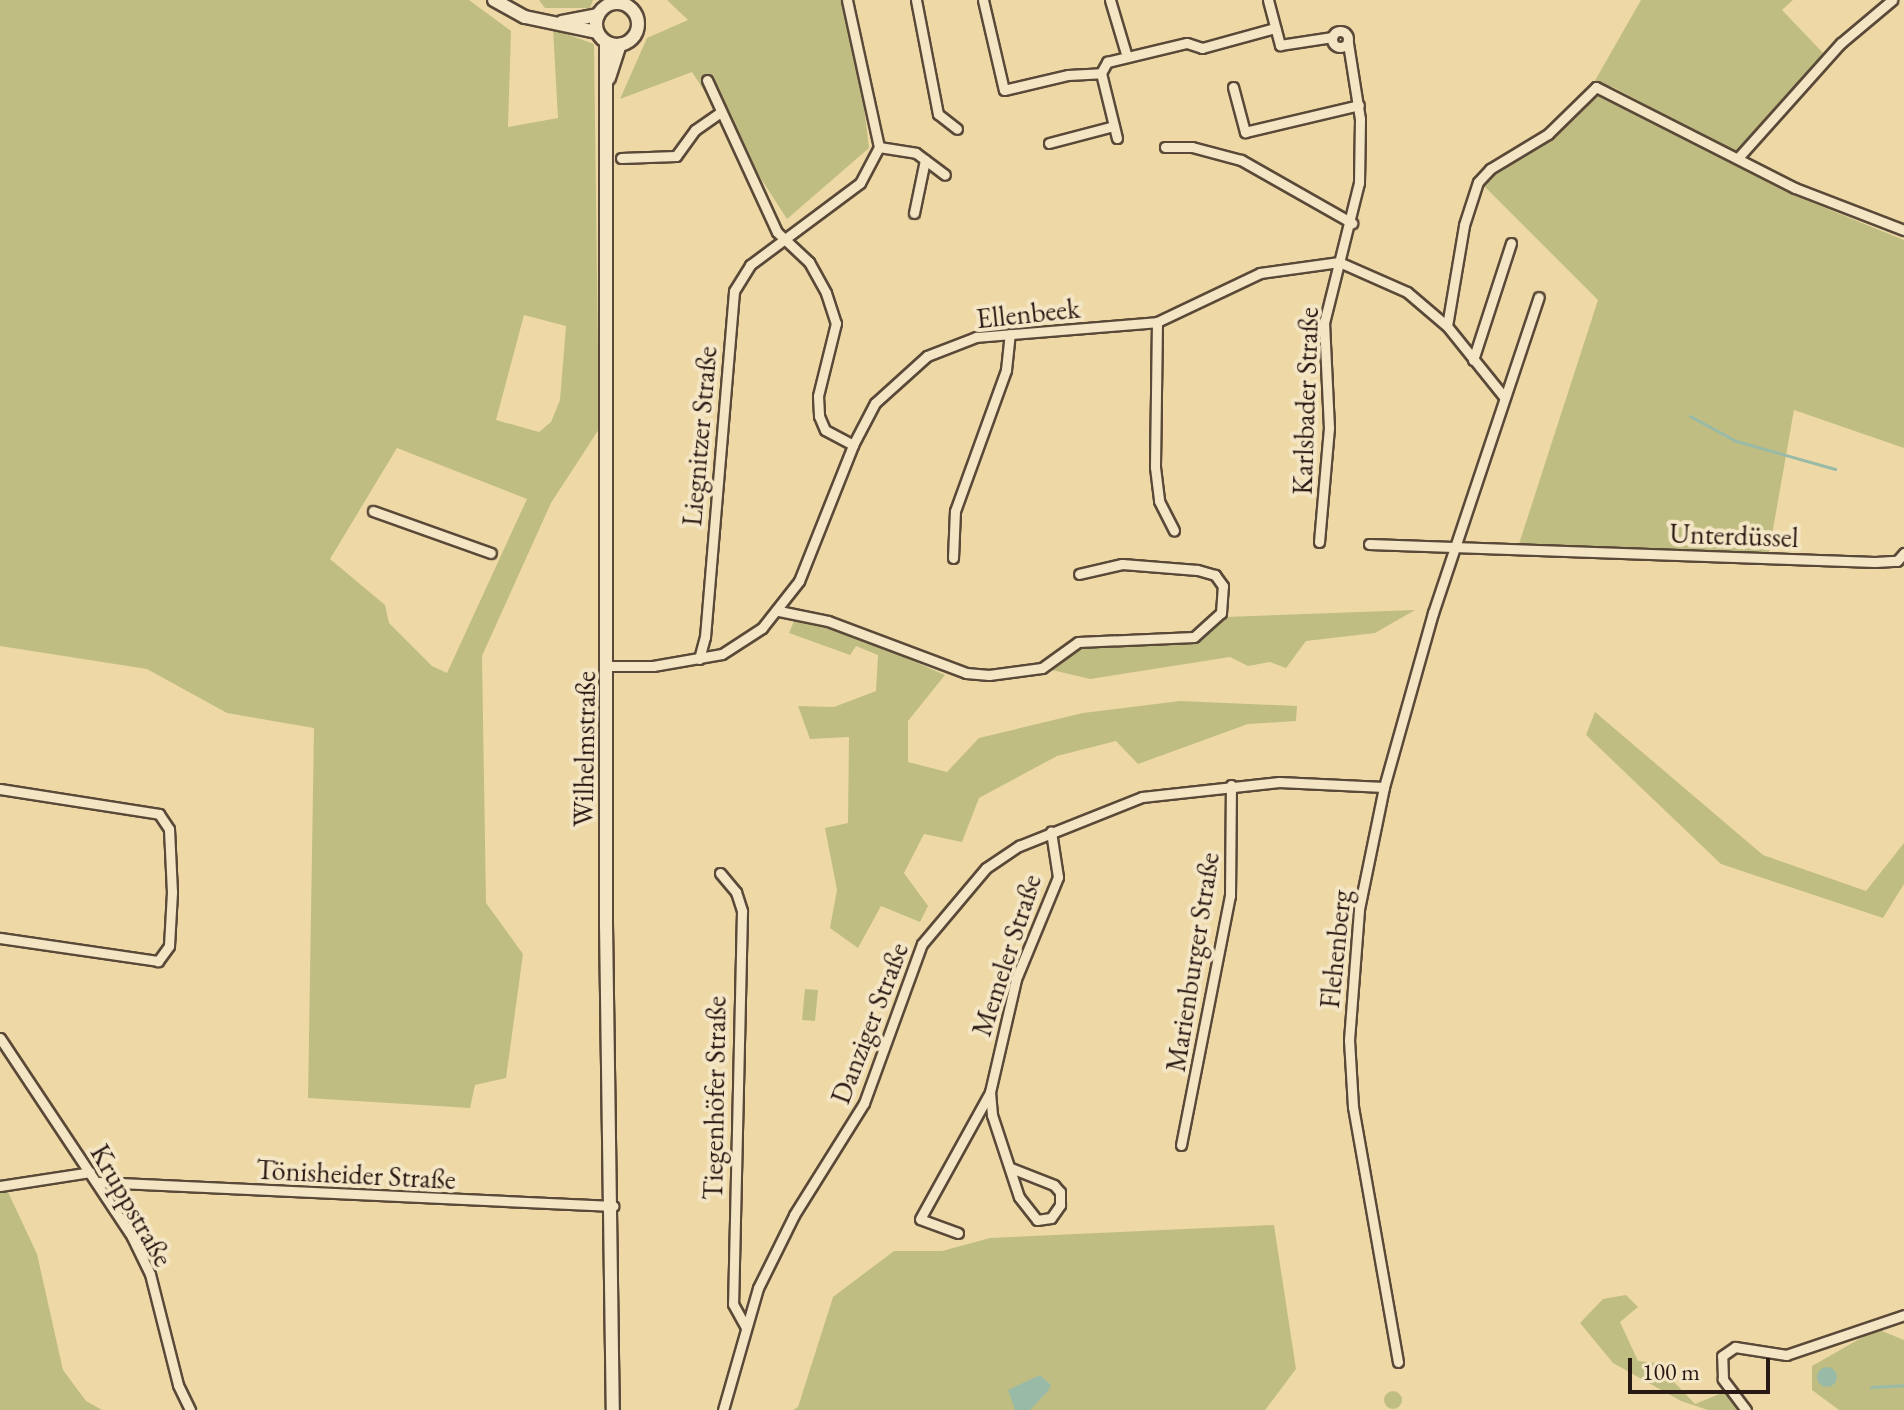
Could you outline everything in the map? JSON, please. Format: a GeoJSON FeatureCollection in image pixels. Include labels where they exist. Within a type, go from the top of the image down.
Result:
{"type":"FeatureCollection","features":[{"type":"Feature","properties":{"kind":"main road"},"geometry":{"type":"LineString","coordinates":[[494,0],[551,24],[595,31],[606,42],[620,45],[633,38],[638,23],[631,9],[607,6],[566,24]]}},
{"type":"Feature","properties":{"kind":"main road"},"geometry":{"type":"LineString","coordinates":[[595,31],[607,6]]}},
{"type":"Feature","properties":{"kind":"main road","name":"Wilhelmstraße"},"geometry":{"type":"LineString","coordinates":[[606,42],[609,666],[606,929],[613,1206],[613,1410]]}},
{"type":"Feature","properties":{"kind":"main road","name":"Wilhelmstraße"},"geometry":{"type":"LineString","coordinates":[[606,88],[620,45]]}},
{"type":"Feature","properties":{"kind":"street"},"geometry":{"type":"LineString","coordinates":[[847,0],[879,147],[916,153],[945,175]]}},
{"type":"Feature","properties":{"kind":"street"},"geometry":{"type":"LineString","coordinates":[[916,0],[938,114],[957,129]]}},
{"type":"Feature","properties":{"kind":"street"},"geometry":{"type":"LineString","coordinates":[[983,0],[1004,90],[1068,75],[1101,73]]}},
{"type":"Feature","properties":{"kind":"street"},"geometry":{"type":"LineString","coordinates":[[1110,0],[1127,57]]}},
{"type":"Feature","properties":{"kind":"street"},"geometry":{"type":"LineString","coordinates":[[1117,138],[1101,73],[1107,62],[1187,43],[1202,48],[1275,28],[1268,0]]}},
{"type":"Feature","properties":{"kind":"street"},"geometry":{"type":"LineString","coordinates":[[1738,158],[1841,43],[1892,0]]}},
{"type":"Feature","properties":{"kind":"street","name":"Karlsbader Straße"},"geometry":{"type":"LineString","coordinates":[[1275,28],[1280,45],[1332,37],[1336,46],[1348,43],[1359,105],[1359,183],[1352,223],[1324,323],[1329,428],[1319,542]]}},
{"type":"Feature","properties":{"kind":"street"},"geometry":{"type":"LineString","coordinates":[[707,80],[719,113],[785,240],[815,271],[836,323],[818,396],[819,416],[825,430],[853,445]]}},
{"type":"Feature","properties":{"kind":"street"},"geometry":{"type":"LineString","coordinates":[[1233,87],[1245,132],[1359,105]]}},
{"type":"Feature","properties":{"kind":"street"},"geometry":{"type":"LineString","coordinates":[[1447,326],[1464,225],[1478,182],[1490,169],[1548,134],[1596,87],[1795,188],[1904,230]]}},
{"type":"Feature","properties":{"kind":"street"},"geometry":{"type":"LineString","coordinates":[[621,158],[676,156],[695,130],[719,113]]}},
{"type":"Feature","properties":{"kind":"street"},"geometry":{"type":"LineString","coordinates":[[1049,143],[1114,126]]}},
{"type":"Feature","properties":{"kind":"street","name":"Liegnitzer Straße"},"geometry":{"type":"LineString","coordinates":[[699,659],[705,637],[734,291],[750,265],[860,183],[879,147]]}},
{"type":"Feature","properties":{"kind":"street"},"geometry":{"type":"LineString","coordinates":[[1165,147],[1220,152],[1352,223]]}},
{"type":"Feature","properties":{"kind":"street"},"geometry":{"type":"LineString","coordinates":[[914,213],[925,160]]}},
{"type":"Feature","properties":{"kind":"street"},"geometry":{"type":"LineString","coordinates":[[1473,360],[1511,243]]}},
{"type":"Feature","properties":{"kind":"street"},"geometry":{"type":"LineString","coordinates":[[1339,262],[1407,292],[1447,326],[1504,397]]}},
{"type":"Feature","properties":{"kind":"street","name":"Ellenbeek"},"geometry":{"type":"LineString","coordinates":[[609,666],[699,659],[745,642],[779,611],[815,548],[853,445],[875,403],[927,356],[976,337],[1157,322],[1260,273],[1339,262]]}},
{"type":"Feature","properties":{"kind":"street","name":"Flehenberg"},"geometry":{"type":"LineString","coordinates":[[1398,1362],[1360,1160],[1349,1040],[1359,909],[1384,787],[1453,548],[1539,297]]}},
{"type":"Feature","properties":{"kind":"street"},"geometry":{"type":"LineString","coordinates":[[1157,322],[1155,467],[1159,501],[1174,530]]}},
{"type":"Feature","properties":{"kind":"street"},"geometry":{"type":"LineString","coordinates":[[953,558],[955,511],[1006,370],[1010,334]]}},
{"type":"Feature","properties":{"kind":"street"},"geometry":{"type":"LineString","coordinates":[[373,511],[491,553]]}},
{"type":"Feature","properties":{"kind":"street"},"geometry":{"type":"LineString","coordinates":[[1369,544],[1453,548]]}},
{"type":"Feature","properties":{"kind":"street","name":"Unterdüssel"},"geometry":{"type":"LineString","coordinates":[[1453,548],[1875,562],[1897,561],[1904,553]]}},
{"type":"Feature","properties":{"kind":"street"},"geometry":{"type":"LineString","coordinates":[[779,611],[828,621],[966,673],[989,675],[1042,668],[1078,642],[1194,637],[1221,613],[1223,586],[1215,575],[1197,570],[1122,564],[1079,574]]}},
{"type":"Feature","properties":{"kind":"street","name":"Danziger Straße"},"geometry":{"type":"LineString","coordinates":[[723,1410],[746,1327],[775,1248],[864,1103],[922,944],[986,868],[1051,832],[1142,797],[1231,785],[1300,782],[1384,787]]}},
{"type":"Feature","properties":{"kind":"street","name":"Marienburger Straße"},"geometry":{"type":"LineString","coordinates":[[1181,1145],[1230,896],[1231,785]]}},
{"type":"Feature","properties":{"kind":"street"},"geometry":{"type":"LineString","coordinates":[[0,789],[159,814],[169,829],[172,892],[169,946],[158,961],[0,938]]}},
{"type":"Feature","properties":{"kind":"street","name":"Memeler Straße"},"geometry":{"type":"LineString","coordinates":[[958,1233],[920,1219],[990,1092],[1016,979],[1058,877],[1051,832]]}},
{"type":"Feature","properties":{"kind":"street","name":"Tiegenhöfer Straße"},"geometry":{"type":"LineString","coordinates":[[720,873],[736,892],[742,911],[733,1304],[746,1327]]}},
{"type":"Feature","properties":{"kind":"street","name":"Kruppstraße"},"geometry":{"type":"LineString","coordinates":[[0,1038],[98,1182],[150,1274],[178,1385],[190,1410]]}},
{"type":"Feature","properties":{"kind":"street","name":"Memeler Straße"},"geometry":{"type":"LineString","coordinates":[[990,1092],[992,1115],[1026,1211],[1037,1220],[1051,1218],[1060,1205],[1060,1192],[1054,1185],[1011,1168]]}},
{"type":"Feature","properties":{"kind":"street"},"geometry":{"type":"LineString","coordinates":[[0,1186],[90,1172]]}},
{"type":"Feature","properties":{"kind":"street","name":"Tönisheider Straße"},"geometry":{"type":"LineString","coordinates":[[98,1182],[613,1206]]}},
{"type":"Feature","properties":{"kind":"street"},"geometry":{"type":"LineString","coordinates":[[1746,1410],[1723,1379],[1722,1356],[1735,1347],[1786,1355],[1904,1315]]}},
{"type":"Feature","properties":{"kind":"shaded area"},"geometry":{"type":"Polygon","coordinates":[[[0,0],[469,0],[511,31],[508,127],[558,118],[553,29],[594,44],[599,429],[551,503],[482,656],[486,903],[523,954],[506,1078],[475,1085],[470,1108],[308,1098],[314,728],[227,713],[147,669],[0,646],[0,0]],[[524,315],[496,420],[539,432],[551,422],[560,400],[566,326],[524,315]],[[397,448],[330,559],[385,605],[389,623],[432,666],[447,673],[527,499],[397,448]]]}},
{"type":"Feature","properties":{"kind":"shaded area"},"geometry":{"type":"Polygon","coordinates":[[[539,0],[593,0],[590,8],[545,8],[539,0]]]}},
{"type":"Feature","properties":{"kind":"shaded area"},"geometry":{"type":"Polygon","coordinates":[[[667,0],[851,0],[869,148],[787,219],[692,72],[620,99],[647,38],[688,20],[667,0]]]}},
{"type":"Feature","properties":{"kind":"shaded area"},"geometry":{"type":"Polygon","coordinates":[[[1641,0],[1793,0],[1782,10],[1824,54],[1735,152],[1613,87],[1593,84],[1641,0]]]}},
{"type":"Feature","properties":{"kind":"shaded area"},"geometry":{"type":"Polygon","coordinates":[[[1596,95],[1791,194],[1904,240],[1904,448],[1794,410],[1769,552],[1517,550],[1598,300],[1482,184],[1545,141],[1596,95]]]}},
{"type":"Feature","properties":{"kind":"shaded area"},"geometry":{"type":"Polygon","coordinates":[[[1415,610],[1375,633],[1306,641],[1286,668],[1270,662],[1248,666],[1230,657],[1090,679],[1052,670],[1088,644],[1194,643],[1226,617],[1415,610]]]}},
{"type":"Feature","properties":{"kind":"shaded area"},"geometry":{"type":"Polygon","coordinates":[[[794,621],[852,634],[945,675],[908,721],[908,762],[947,772],[979,738],[1083,713],[1180,701],[1297,706],[1296,721],[1248,724],[1138,764],[1116,741],[1057,756],[979,798],[962,842],[924,834],[904,873],[928,906],[920,922],[881,906],[858,948],[830,928],[837,890],[825,828],[848,823],[849,737],[810,739],[798,706],[834,707],[876,691],[878,655],[856,646],[850,655],[789,633],[794,621]]]}},
{"type":"Feature","properties":{"kind":"shaded area"},"geometry":{"type":"Polygon","coordinates":[[[1595,712],[1763,855],[1866,891],[1904,843],[1904,884],[1883,918],[1721,864],[1586,735],[1595,712]]]}},
{"type":"Feature","properties":{"kind":"shaded area"},"geometry":{"type":"Polygon","coordinates":[[[805,989],[818,990],[815,1021],[802,1020],[805,989]]]}},
{"type":"Feature","properties":{"kind":"shaded area"},"geometry":{"type":"Polygon","coordinates":[[[0,1190],[8,1192],[37,1254],[63,1370],[86,1401],[102,1410],[0,1410],[0,1190]]]}},
{"type":"Feature","properties":{"kind":"shaded area"},"geometry":{"type":"Polygon","coordinates":[[[1274,1225],[1296,1369],[1265,1410],[793,1410],[798,1407],[833,1297],[894,1251],[942,1251],[990,1238],[1274,1225]]]}},
{"type":"Feature","properties":{"kind":"shaded area"},"geometry":{"type":"Polygon","coordinates":[[[1626,1295],[1638,1307],[1620,1322],[1638,1361],[1656,1363],[1695,1404],[1729,1390],[1744,1410],[1708,1410],[1681,1401],[1613,1363],[1580,1323],[1603,1299],[1626,1295]]]}},
{"type":"Feature","properties":{"kind":"shaded area"},"geometry":{"type":"Polygon","coordinates":[[[1877,1329],[1904,1340],[1904,1410],[1839,1410],[1812,1390],[1812,1366],[1877,1329]]]}},
{"type":"Feature","properties":{"kind":"shaded area"},"geometry":{"type":"Polygon","coordinates":[[[1827,1367],[1834,1370],[1837,1377],[1834,1384],[1827,1387],[1820,1384],[1817,1377],[1820,1370],[1827,1367]]]}},
{"type":"Feature","properties":{"kind":"shaded area"},"geometry":{"type":"Polygon","coordinates":[[[1040,1375],[1051,1385],[1048,1391],[1030,1410],[1015,1410],[1008,1390],[1040,1375]]]}},
{"type":"Feature","properties":{"kind":"shaded area"},"geometry":{"type":"Polygon","coordinates":[[[1393,1391],[1402,1400],[1393,1409],[1384,1400],[1393,1391]]]}},
{"type":"Feature","properties":{"kind":"waterway"},"geometry":{"type":"LineString","coordinates":[[1690,416],[1736,441],[1835,469]]}},
{"type":"Feature","properties":{"kind":"waterway"},"geometry":{"type":"LineString","coordinates":[[1871,1387],[1904,1385]]}}]}
